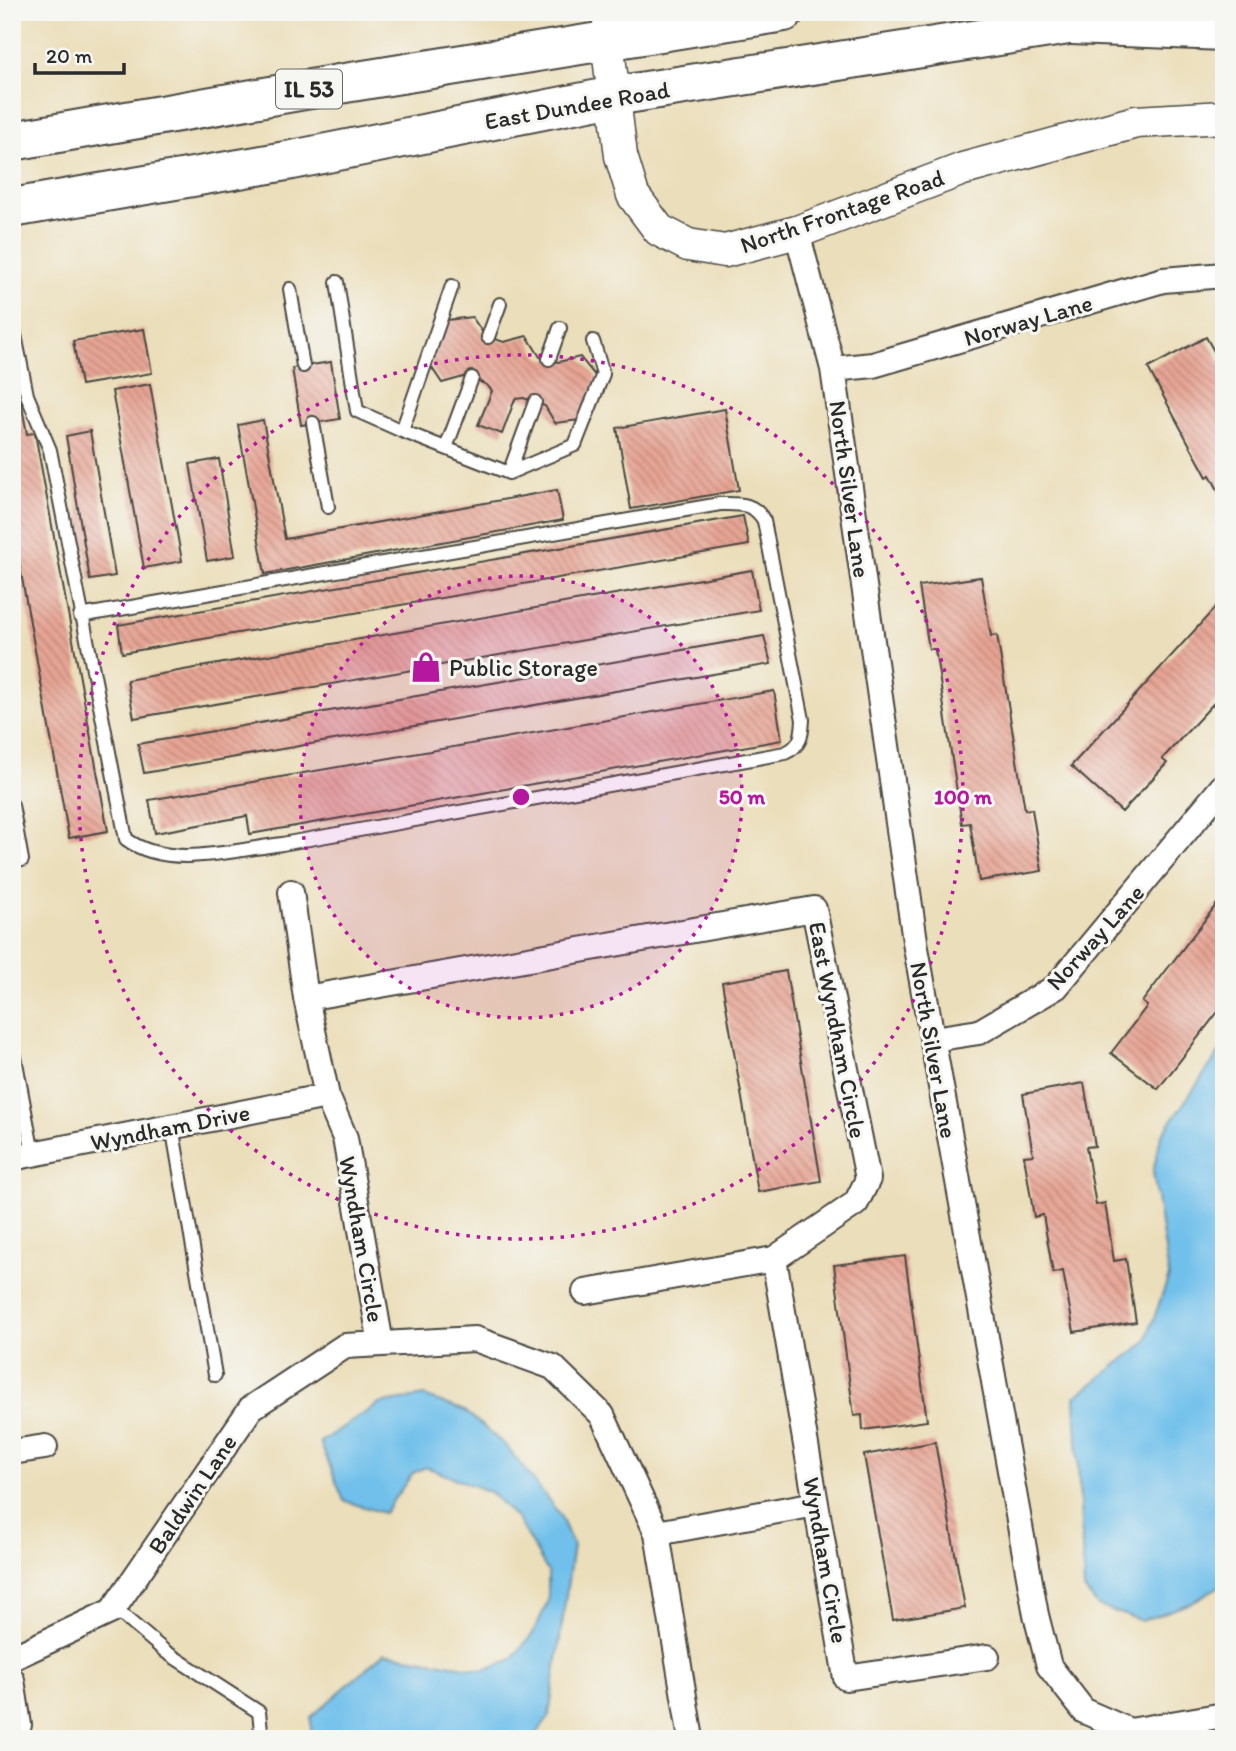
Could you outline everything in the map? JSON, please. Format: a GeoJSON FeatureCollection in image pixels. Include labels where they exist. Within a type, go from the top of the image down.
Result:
{"type":"FeatureCollection","features":[{"type":"Feature","properties":{"kind":"main road","name":"IL 53"},"geometry":{"type":"LineString","coordinates":[[16,138],[606,26],[784,12]]}},
{"type":"Feature","properties":{"kind":"main road","name":"East Dundee Road"},"geometry":{"type":"LineString","coordinates":[[12,208],[292,160],[614,96],[1143,12]]}},
{"type":"Feature","properties":{"kind":"main road"},"geometry":{"type":"LineString","coordinates":[[1072,25],[1224,31]]}},
{"type":"Feature","properties":{"kind":"street","name":"North Frontage Road"},"geometry":{"type":"LineString","coordinates":[[606,26],[621,156],[634,195],[659,230],[688,245],[725,251],[797,232],[976,165],[1136,122],[1224,117]]}},
{"type":"Feature","properties":{"kind":"street","name":"North Silver Lane"},"geometry":{"type":"LineString","coordinates":[[797,232],[833,369],[916,948],[1036,1615],[1049,1666],[1084,1712],[1130,1731],[1224,1715]]}},
{"type":"Feature","properties":{"kind":"street","name":"Norway Lane"},"geometry":{"type":"LineString","coordinates":[[833,369],[873,365],[1163,280],[1224,275]]}},
{"type":"Feature","properties":{"kind":"street","name":"Norway Lane"},"geometry":{"type":"LineString","coordinates":[[933,1040],[979,1032],[1056,987],[1224,785]]}},
{"type":"Feature","properties":{"kind":"street","name":"Wyndham Circle"},"geometry":{"type":"LineString","coordinates":[[291,892],[306,998],[327,1096],[345,1138],[381,1344],[475,1339],[553,1367],[602,1415],[657,1532],[691,1739]]}},
{"type":"Feature","properties":{"kind":"street","name":"East Wyndham Circle"},"geometry":{"type":"LineString","coordinates":[[306,998],[814,909],[868,1180],[856,1203],[774,1259],[585,1292]]}},
{"type":"Feature","properties":{"kind":"street","name":"Wyndham Drive"},"geometry":{"type":"LineString","coordinates":[[23,1156],[327,1096]]}},
{"type":"Feature","properties":{"kind":"street","name":"Wyndham Circle"},"geometry":{"type":"LineString","coordinates":[[774,1259],[846,1678],[987,1657]]}},
{"type":"Feature","properties":{"kind":"street","name":"Baldwin Lane"},"geometry":{"type":"LineString","coordinates":[[12,1658],[114,1608],[251,1408],[345,1346],[381,1344]]}},
{"type":"Feature","properties":{"kind":"street"},"geometry":{"type":"LineString","coordinates":[[12,1452],[45,1447]]}},
{"type":"Feature","properties":{"kind":"street"},"geometry":{"type":"LineString","coordinates":[[657,1532],[816,1504]]}},
{"type":"Feature","properties":{"kind":"street"},"geometry":{"type":"LineString","coordinates":[[12,1679],[19,1725]]}},
{"type":"Feature","properties":{"kind":"lane"},"geometry":{"type":"LineString","coordinates":[[337,282],[357,411],[509,473],[575,445],[603,374],[593,341]]}},
{"type":"Feature","properties":{"kind":"lane"},"geometry":{"type":"LineString","coordinates":[[402,431],[453,286]]}},
{"type":"Feature","properties":{"kind":"lane"},"geometry":{"type":"LineString","coordinates":[[290,289],[303,366]]}},
{"type":"Feature","properties":{"kind":"lane"},"geometry":{"type":"LineString","coordinates":[[488,337],[499,304]]}},
{"type":"Feature","properties":{"kind":"lane"},"geometry":{"type":"LineString","coordinates":[[12,320],[27,395],[50,450],[80,615],[126,839],[139,848],[160,854],[201,854],[295,842],[785,753],[796,749],[801,739],[803,720],[764,521],[758,511],[747,505],[720,504],[80,615]]}},
{"type":"Feature","properties":{"kind":"lane"},"geometry":{"type":"LineString","coordinates":[[549,359],[560,328]]}},
{"type":"Feature","properties":{"kind":"lane"},"geometry":{"type":"LineString","coordinates":[[446,448],[472,379]]}},
{"type":"Feature","properties":{"kind":"lane"},"geometry":{"type":"LineString","coordinates":[[509,473],[534,402]]}},
{"type":"Feature","properties":{"kind":"lane"},"geometry":{"type":"LineString","coordinates":[[313,423],[328,507]]}},
{"type":"Feature","properties":{"kind":"lane"},"geometry":{"type":"LineString","coordinates":[[12,804],[22,860],[12,862]]}},
{"type":"Feature","properties":{"kind":"lane"},"geometry":{"type":"LineString","coordinates":[[12,1041],[23,1156]]}},
{"type":"Feature","properties":{"kind":"lane"},"geometry":{"type":"LineString","coordinates":[[172,1126],[215,1375]]}},
{"type":"Feature","properties":{"kind":"lane"},"geometry":{"type":"LineString","coordinates":[[114,1608],[166,1652],[259,1712],[262,1739]]}},
{"type":"Feature","properties":{"kind":"water"},"geometry":{"type":"Polygon","coordinates":[[[1224,1046],[1224,1576],[1221,1585],[1191,1603],[1142,1621],[1098,1606],[1084,1589],[1075,1397],[1145,1343],[1169,1276],[1153,1172],[1161,1136],[1224,1046]]]}},
{"type":"Feature","properties":{"kind":"water"},"geometry":{"type":"Polygon","coordinates":[[[424,1396],[465,1411],[507,1447],[560,1515],[573,1545],[549,1717],[533,1739],[311,1739],[311,1717],[384,1653],[483,1670],[511,1660],[532,1635],[548,1602],[548,1572],[517,1519],[490,1492],[426,1467],[413,1473],[384,1513],[344,1501],[320,1442],[379,1404],[424,1396]]]}},
{"type":"Feature","properties":{"kind":"building"},"geometry":{"type":"Polygon","coordinates":[[[472,317],[485,336],[504,342],[527,336],[540,357],[558,362],[580,357],[597,378],[580,420],[555,423],[545,406],[524,398],[515,399],[502,434],[478,425],[492,391],[487,385],[467,376],[442,383],[430,365],[447,320],[472,317]]]}},
{"type":"Feature","properties":{"kind":"building"},"geometry":{"type":"Polygon","coordinates":[[[144,329],[152,373],[81,385],[73,341],[144,329]]]}},
{"type":"Feature","properties":{"kind":"building"},"geometry":{"type":"Polygon","coordinates":[[[1206,337],[1224,369],[1224,501],[1210,475],[1207,477],[1148,368],[1206,337]]]}},
{"type":"Feature","properties":{"kind":"building"},"geometry":{"type":"Polygon","coordinates":[[[331,362],[340,419],[301,425],[292,368],[331,362]]]}},
{"type":"Feature","properties":{"kind":"building"},"geometry":{"type":"Polygon","coordinates":[[[150,384],[182,561],[144,568],[112,391],[150,384]]]}},
{"type":"Feature","properties":{"kind":"building"},"geometry":{"type":"Polygon","coordinates":[[[20,396],[27,434],[35,433],[108,831],[69,838],[12,523],[12,397],[20,396]]]}},
{"type":"Feature","properties":{"kind":"building"},"geometry":{"type":"Polygon","coordinates":[[[725,409],[739,490],[631,509],[617,428],[725,409]]]}},
{"type":"Feature","properties":{"kind":"building"},"geometry":{"type":"Polygon","coordinates":[[[263,420],[285,539],[557,490],[563,520],[265,574],[238,425],[263,420]]]}},
{"type":"Feature","properties":{"kind":"building"},"geometry":{"type":"Polygon","coordinates":[[[90,431],[115,576],[90,580],[66,436],[90,431]]]}},
{"type":"Feature","properties":{"kind":"building"},"geometry":{"type":"Polygon","coordinates":[[[219,459],[235,556],[207,561],[190,464],[219,459]]]}},
{"type":"Feature","properties":{"kind":"building"},"geometry":{"type":"Polygon","coordinates":[[[743,516],[749,545],[122,653],[118,625],[743,516]]]}},
{"type":"Feature","properties":{"kind":"building"},"geometry":{"type":"Polygon","coordinates":[[[752,570],[759,610],[134,718],[127,680],[752,570]]]}},
{"type":"Feature","properties":{"kind":"building"},"geometry":{"type":"Polygon","coordinates":[[[981,577],[991,636],[997,635],[1025,810],[1032,809],[1042,871],[979,881],[970,823],[962,824],[935,649],[929,649],[919,586],[981,577]]]}},
{"type":"Feature","properties":{"kind":"building"},"geometry":{"type":"Polygon","coordinates":[[[1224,598],[1224,692],[1162,759],[1167,763],[1122,812],[1071,766],[1224,598]]]}},
{"type":"Feature","properties":{"kind":"building"},"geometry":{"type":"Polygon","coordinates":[[[764,636],[771,664],[144,773],[138,744],[764,636]]]}},
{"type":"Feature","properties":{"kind":"building"},"geometry":{"type":"Polygon","coordinates":[[[774,691],[782,740],[250,834],[247,816],[155,833],[149,800],[774,691]]]}},
{"type":"Feature","properties":{"kind":"building"},"geometry":{"type":"Polygon","coordinates":[[[1217,904],[1224,909],[1224,1004],[1158,1089],[1111,1053],[1147,1006],[1142,1002],[1217,904]]]}},
{"type":"Feature","properties":{"kind":"building"},"geometry":{"type":"Polygon","coordinates":[[[786,971],[821,1181],[758,1192],[722,982],[786,971]]]}},
{"type":"Feature","properties":{"kind":"building"},"geometry":{"type":"Polygon","coordinates":[[[1084,1083],[1095,1146],[1086,1147],[1096,1205],[1105,1203],[1114,1261],[1126,1259],[1136,1322],[1074,1332],[1063,1271],[1053,1273],[1043,1215],[1034,1217],[1024,1156],[1033,1155],[1023,1094],[1084,1083]]]}},
{"type":"Feature","properties":{"kind":"building"},"geometry":{"type":"Polygon","coordinates":[[[905,1256],[927,1421],[863,1430],[862,1415],[854,1416],[834,1265],[905,1256]]]}},
{"type":"Feature","properties":{"kind":"building"},"geometry":{"type":"Polygon","coordinates":[[[935,1442],[965,1608],[893,1620],[864,1455],[935,1442]]]}},
{"type":"Feature","properties":{"kind":"place","name":"Public Storage"},"geometry":{"type":"Point","coordinates":[426,667]}}]}
